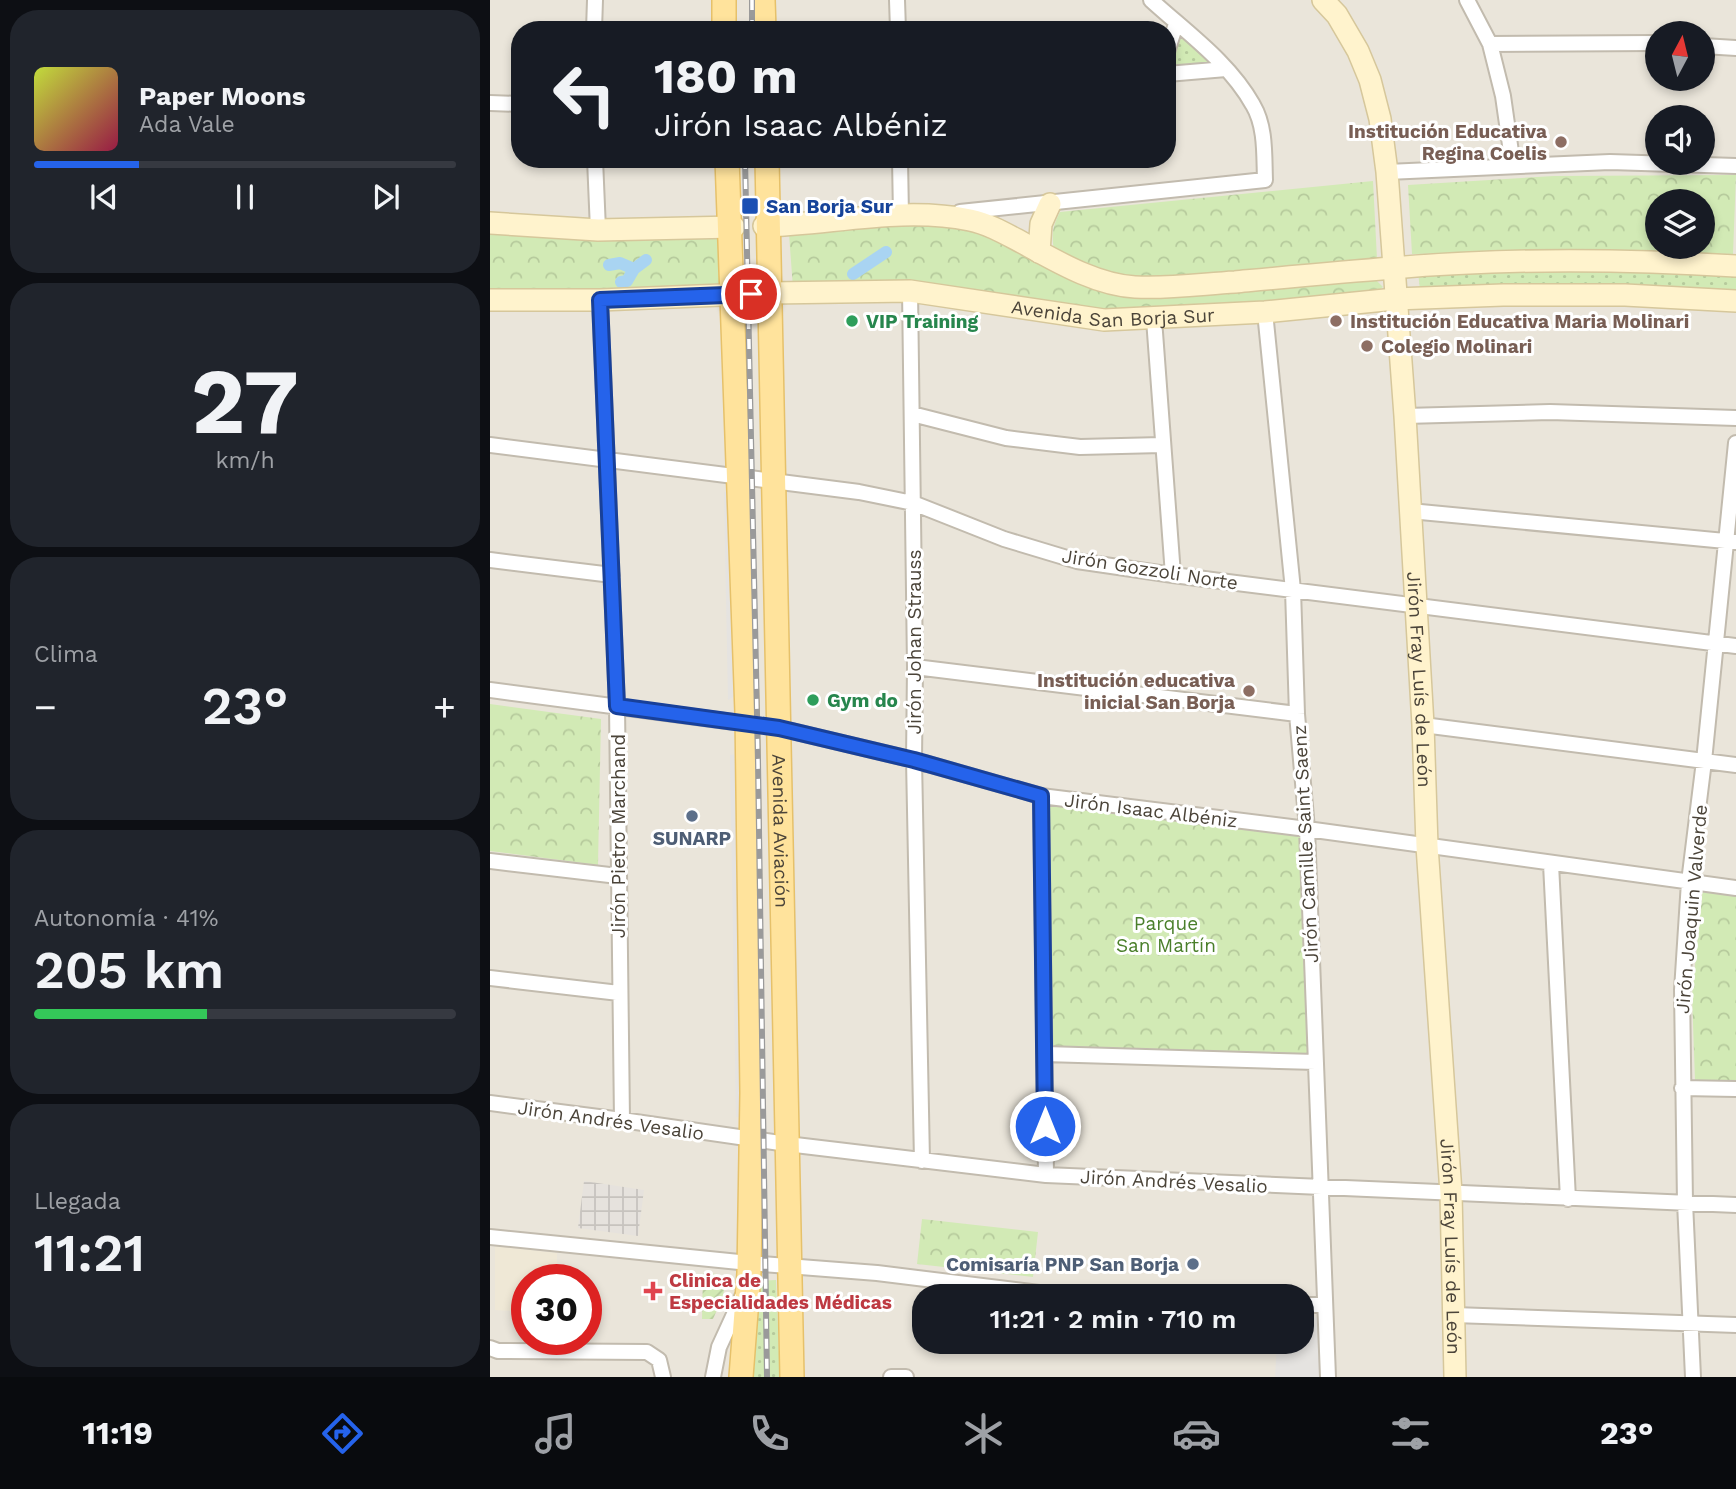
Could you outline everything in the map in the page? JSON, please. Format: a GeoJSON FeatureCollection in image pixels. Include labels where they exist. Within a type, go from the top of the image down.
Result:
{"type":"FeatureCollection","features":[{"type":"Feature","properties":{"kind":"main road"},"geometry":{"type":"LineString","coordinates":[[724,0],[724,21]]}},
{"type":"Feature","properties":{"kind":"main road"},"geometry":{"type":"LineString","coordinates":[[763,0],[764,21]]}},
{"type":"Feature","properties":{"kind":"main road","name":"Jirón Fray Luís de León"},"geometry":{"type":"LineString","coordinates":[[1323,0],[1337,16],[1358,51],[1370,80],[1380,119],[1387,172],[1405,416],[1423,724],[1427,846],[1451,1193],[1455,1377]]}},
{"type":"Feature","properties":{"kind":"main road","name":"Avenida Aviación"},"geometry":{"type":"LineString","coordinates":[[728,168],[747,723],[752,1139],[748,1273],[741,1377]]}},
{"type":"Feature","properties":{"kind":"main road","name":"Avenida Aviación"},"geometry":{"type":"LineString","coordinates":[[767,168],[792,1377]]}},
{"type":"Feature","properties":{"kind":"main road"},"geometry":{"type":"LineString","coordinates":[[1040,253],[1041,224],[1050,204]]}},
{"type":"Feature","properties":{"kind":"main road","name":"Avenida San Borja Sur"},"geometry":{"type":"LineString","coordinates":[[766,226],[926,215],[970,220],[988,225],[1040,253],[1108,282],[1132,287],[1184,286],[1393,268],[1562,261],[1736,266]]}},
{"type":"Feature","properties":{"kind":"main road"},"geometry":{"type":"LineString","coordinates":[[490,223],[598,230],[731,227]]}},
{"type":"Feature","properties":{"kind":"main road","name":"Avenida San Borja Sur"},"geometry":{"type":"LineString","coordinates":[[490,300],[600,300],[910,291],[1104,320],[1265,312],[1395,299],[1503,295],[1625,295],[1736,300]]}},
{"type":"Feature","properties":{"kind":"street"},"geometry":{"type":"LineString","coordinates":[[594,21],[595,0]]}},
{"type":"Feature","properties":{"kind":"street"},"geometry":{"type":"LineString","coordinates":[[897,0],[898,21]]}},
{"type":"Feature","properties":{"kind":"street"},"geometry":{"type":"LineString","coordinates":[[1150,0],[1173,21]]}},
{"type":"Feature","properties":{"kind":"street"},"geometry":{"type":"LineString","coordinates":[[1467,0],[1490,44],[1503,96],[1513,166]]}},
{"type":"Feature","properties":{"kind":"street"},"geometry":{"type":"LineString","coordinates":[[926,215],[1265,180],[1264,137],[1254,106],[1226,69],[1176,24]]}},
{"type":"Feature","properties":{"kind":"street"},"geometry":{"type":"LineString","coordinates":[[1490,44],[1645,43]]}},
{"type":"Feature","properties":{"kind":"street"},"geometry":{"type":"LineString","coordinates":[[1715,47],[1736,48]]}},
{"type":"Feature","properties":{"kind":"street"},"geometry":{"type":"LineString","coordinates":[[1176,73],[1226,69]]}},
{"type":"Feature","properties":{"kind":"street"},"geometry":{"type":"LineString","coordinates":[[490,103],[511,104]]}},
{"type":"Feature","properties":{"kind":"street"},"geometry":{"type":"LineString","coordinates":[[1387,172],[1610,162],[1736,166]]}},
{"type":"Feature","properties":{"kind":"street"},"geometry":{"type":"LineString","coordinates":[[595,168],[598,230]]}},
{"type":"Feature","properties":{"kind":"street"},"geometry":{"type":"LineString","coordinates":[[900,168],[901,216]]}},
{"type":"Feature","properties":{"kind":"street","name":"Jirón Johan Strauss"},"geometry":{"type":"LineString","coordinates":[[910,291],[914,760],[922,1161]]}},
{"type":"Feature","properties":{"kind":"street","name":"Jirón Pietro Marchand"},"geometry":{"type":"LineString","coordinates":[[600,300],[617,706],[622,1120]]}},
{"type":"Feature","properties":{"kind":"street","name":"Jirón Camille Saint Saenz"},"geometry":{"type":"LineString","coordinates":[[1265,312],[1293,590],[1297,714],[1307,829],[1328,1377]]}},
{"type":"Feature","properties":{"kind":"street"},"geometry":{"type":"LineString","coordinates":[[1154,319],[1172,575]]}},
{"type":"Feature","properties":{"kind":"street"},"geometry":{"type":"LineString","coordinates":[[1405,416],[1550,412],[1736,418]]}},
{"type":"Feature","properties":{"kind":"street"},"geometry":{"type":"LineString","coordinates":[[912,414],[1006,438],[1080,447],[1162,445]]}},
{"type":"Feature","properties":{"kind":"street","name":"Jirón Joaquin Valverde"},"geometry":{"type":"LineString","coordinates":[[1693,1377],[1685,1202],[1682,990],[1689,882],[1715,643],[1731,542],[1736,443]]}},
{"type":"Feature","properties":{"kind":"street","name":"Jirón Gozzoli Norte"},"geometry":{"type":"LineString","coordinates":[[490,445],[859,492],[913,503],[1004,538],[1077,561],[1736,646]]}},
{"type":"Feature","properties":{"kind":"street"},"geometry":{"type":"LineString","coordinates":[[1410,511],[1731,542]]}},
{"type":"Feature","properties":{"kind":"street"},"geometry":{"type":"LineString","coordinates":[[490,560],[612,575]]}},
{"type":"Feature","properties":{"kind":"street"},"geometry":{"type":"LineString","coordinates":[[915,667],[1297,714]]}},
{"type":"Feature","properties":{"kind":"street","name":"Jirón Isaac Albéniz"},"geometry":{"type":"LineString","coordinates":[[490,690],[779,728],[914,760],[1041,796],[1307,829],[1736,888]]}},
{"type":"Feature","properties":{"kind":"street"},"geometry":{"type":"LineString","coordinates":[[1423,724],[1736,765]]}},
{"type":"Feature","properties":{"kind":"street"},"geometry":{"type":"LineString","coordinates":[[1041,796],[1046,1175]]}},
{"type":"Feature","properties":{"kind":"street"},"geometry":{"type":"LineString","coordinates":[[490,861],[618,876]]}},
{"type":"Feature","properties":{"kind":"street"},"geometry":{"type":"LineString","coordinates":[[1552,864],[1568,1199]]}},
{"type":"Feature","properties":{"kind":"street"},"geometry":{"type":"LineString","coordinates":[[490,978],[619,992]]}},
{"type":"Feature","properties":{"kind":"street"},"geometry":{"type":"LineString","coordinates":[[1045,1054],[1315,1062]]}},
{"type":"Feature","properties":{"kind":"street"},"geometry":{"type":"LineString","coordinates":[[1682,1088],[1736,1089]]}},
{"type":"Feature","properties":{"kind":"street","name":"Jirón Andrés Vesalio"},"geometry":{"type":"LineString","coordinates":[[490,1103],[787,1144],[1046,1175],[1736,1205]]}},
{"type":"Feature","properties":{"kind":"street"},"geometry":{"type":"LineString","coordinates":[[490,1237],[748,1273],[790,1266],[967,1284]]}},
{"type":"Feature","properties":{"kind":"street","name":"Avenida Aviación"},"geometry":{"type":"LineString","coordinates":[[713,1377],[719,1347],[748,1273]]}},
{"type":"Feature","properties":{"kind":"street"},"geometry":{"type":"LineString","coordinates":[[1314,1306],[1325,1306]]}},
{"type":"Feature","properties":{"kind":"street"},"geometry":{"type":"LineString","coordinates":[[1454,1315],[1736,1325]]}},
{"type":"Feature","properties":{"kind":"street"},"geometry":{"type":"LineString","coordinates":[[490,1348],[498,1351],[647,1352],[659,1360],[663,1377]]}},
{"type":"Feature","properties":{"kind":"street"},"geometry":{"type":"LineString","coordinates":[[892,1377],[906,1377]]}},
{"type":"Feature","properties":{"kind":"shaded area"},"geometry":{"type":"Polygon","coordinates":[[[490,0],[1736,0],[1736,1377],[490,1377],[490,0]]]}},
{"type":"Feature","properties":{"kind":"shaded area"},"geometry":{"type":"Polygon","coordinates":[[[724,492],[734,493],[736,695],[728,700],[724,492]]]}},
{"type":"Feature","properties":{"kind":"shaded area"},"geometry":{"type":"Polygon","coordinates":[[[737,754],[743,1117],[736,1117],[730,755],[737,754]]]}},
{"type":"Feature","properties":{"kind":"shaded area"},"geometry":{"type":"Polygon","coordinates":[[[793,758],[799,1051],[791,1056],[784,762],[793,758]]]}},
{"type":"Feature","properties":{"kind":"shaded area"},"geometry":{"type":"Polygon","coordinates":[[[584,1181],[644,1190],[638,1236],[578,1228],[584,1181]]]}},
{"type":"Feature","properties":{"kind":"shaded area"},"geometry":{"type":"Polygon","coordinates":[[[495,1246],[557,1253],[557,1264],[511,1264],[511,1311],[495,1310],[495,1246]]]}},
{"type":"Feature","properties":{"kind":"shaded area"},"geometry":{"type":"Polygon","coordinates":[[[1314,1317],[1319,1318],[1322,1377],[1275,1377],[1276,1354],[1314,1354],[1314,1317]]]}},
{"type":"Feature","properties":{"kind":"green space"},"geometry":{"type":"Polygon","coordinates":[[[1176,24],[1226,69],[1176,73],[1176,24]]]}},
{"type":"Feature","properties":{"kind":"green space"},"geometry":{"type":"Polygon","coordinates":[[[1736,175],[1733,254],[1715,254],[1715,189],[1645,189],[1645,252],[1412,254],[1408,185],[1554,176],[1736,175]]]}},
{"type":"Feature","properties":{"kind":"green space"},"geometry":{"type":"Polygon","coordinates":[[[1373,181],[1377,259],[1165,283],[1108,276],[1054,250],[1053,230],[1060,212],[1373,181]]]}},
{"type":"Feature","properties":{"kind":"green space"},"geometry":{"type":"Polygon","coordinates":[[[895,222],[937,222],[977,230],[1119,293],[1373,277],[1383,287],[1374,293],[1114,313],[793,288],[789,234],[895,222]]]}},
{"type":"Feature","properties":{"kind":"green space"},"geometry":{"type":"Polygon","coordinates":[[[490,231],[719,234],[720,290],[490,294],[490,231]]]}},
{"type":"Feature","properties":{"kind":"green space"},"geometry":{"type":"Polygon","coordinates":[[[1501,268],[1736,271],[1736,293],[1420,290],[1418,272],[1501,268]]]}},
{"type":"Feature","properties":{"kind":"green space"},"geometry":{"type":"Polygon","coordinates":[[[490,704],[601,719],[598,865],[490,851],[490,704]]]}},
{"type":"Feature","properties":{"kind":"green space","name":"Parque San Martín"},"geometry":{"type":"Polygon","coordinates":[[[1046,802],[1302,833],[1308,1055],[1051,1049],[1046,802]]]}},
{"type":"Feature","properties":{"kind":"green space"},"geometry":{"type":"Polygon","coordinates":[[[1703,887],[1736,891],[1736,1081],[1695,1080],[1692,995],[1703,887]]]}},
{"type":"Feature","properties":{"kind":"green space"},"geometry":{"type":"Polygon","coordinates":[[[922,1219],[1038,1232],[1033,1277],[917,1264],[922,1219]]]}},
{"type":"Feature","properties":{"kind":"green space"},"geometry":{"type":"Polygon","coordinates":[[[703,1273],[718,1274],[725,1284],[713,1319],[702,1319],[703,1273]]]}},
{"type":"Feature","properties":{"kind":"green space"},"geometry":{"type":"Polygon","coordinates":[[[776,1280],[780,1377],[750,1377],[756,1281],[776,1280]]]}},
{"type":"Feature","properties":{"kind":"waterway"},"geometry":{"type":"LineString","coordinates":[[853,274],[886,252]]}},
{"type":"Feature","properties":{"kind":"waterway"},"geometry":{"type":"LineString","coordinates":[[621,282],[627,281],[634,269],[646,260]]}},
{"type":"Feature","properties":{"kind":"waterway"},"geometry":{"type":"LineString","coordinates":[[609,265],[620,263],[634,269]]}},
{"type":"Feature","properties":{"kind":"railway"},"geometry":{"type":"LineString","coordinates":[[752,0],[752,21]]}},
{"type":"Feature","properties":{"kind":"railway"},"geometry":{"type":"LineString","coordinates":[[745,168],[767,1377]]}},
{"type":"Feature","properties":{"kind":"place","name":"Institución Educativa Regina Coelis"},"geometry":{"type":"Point","coordinates":[1561,142]}},
{"type":"Feature","properties":{"kind":"place","name":"San Borja Sur"},"geometry":{"type":"Point","coordinates":[750,206]}},
{"type":"Feature","properties":{"kind":"place","name":"VIP Training"},"geometry":{"type":"Point","coordinates":[852,321]}},
{"type":"Feature","properties":{"kind":"place","name":"Institución Educativa Maria Molinari"},"geometry":{"type":"Point","coordinates":[1336,321]}},
{"type":"Feature","properties":{"kind":"place","name":"Colegio Molinari"},"geometry":{"type":"Point","coordinates":[1367,346]}},
{"type":"Feature","properties":{"kind":"place","name":"Institución educativa inicial San Borja"},"geometry":{"type":"Point","coordinates":[1249,691]}},
{"type":"Feature","properties":{"kind":"place","name":"Gym do"},"geometry":{"type":"Point","coordinates":[813,700]}},
{"type":"Feature","properties":{"kind":"place","name":"SUNARP"},"geometry":{"type":"Point","coordinates":[692,816]}},
{"type":"Feature","properties":{"kind":"place","name":"Comisaría PNP San Borja"},"geometry":{"type":"Point","coordinates":[1193,1264]}},
{"type":"Feature","properties":{"kind":"place","name":"Clinica de Especialidades Médicas"},"geometry":{"type":"Point","coordinates":[653,1291]}},
{"type":"Feature","properties":{"kind":"route"},"geometry":{"type":"LineString","coordinates":[[751,294],[600,300],[617,706],[779,728],[914,760],[1041,796],[1045,1126]]}}]}
